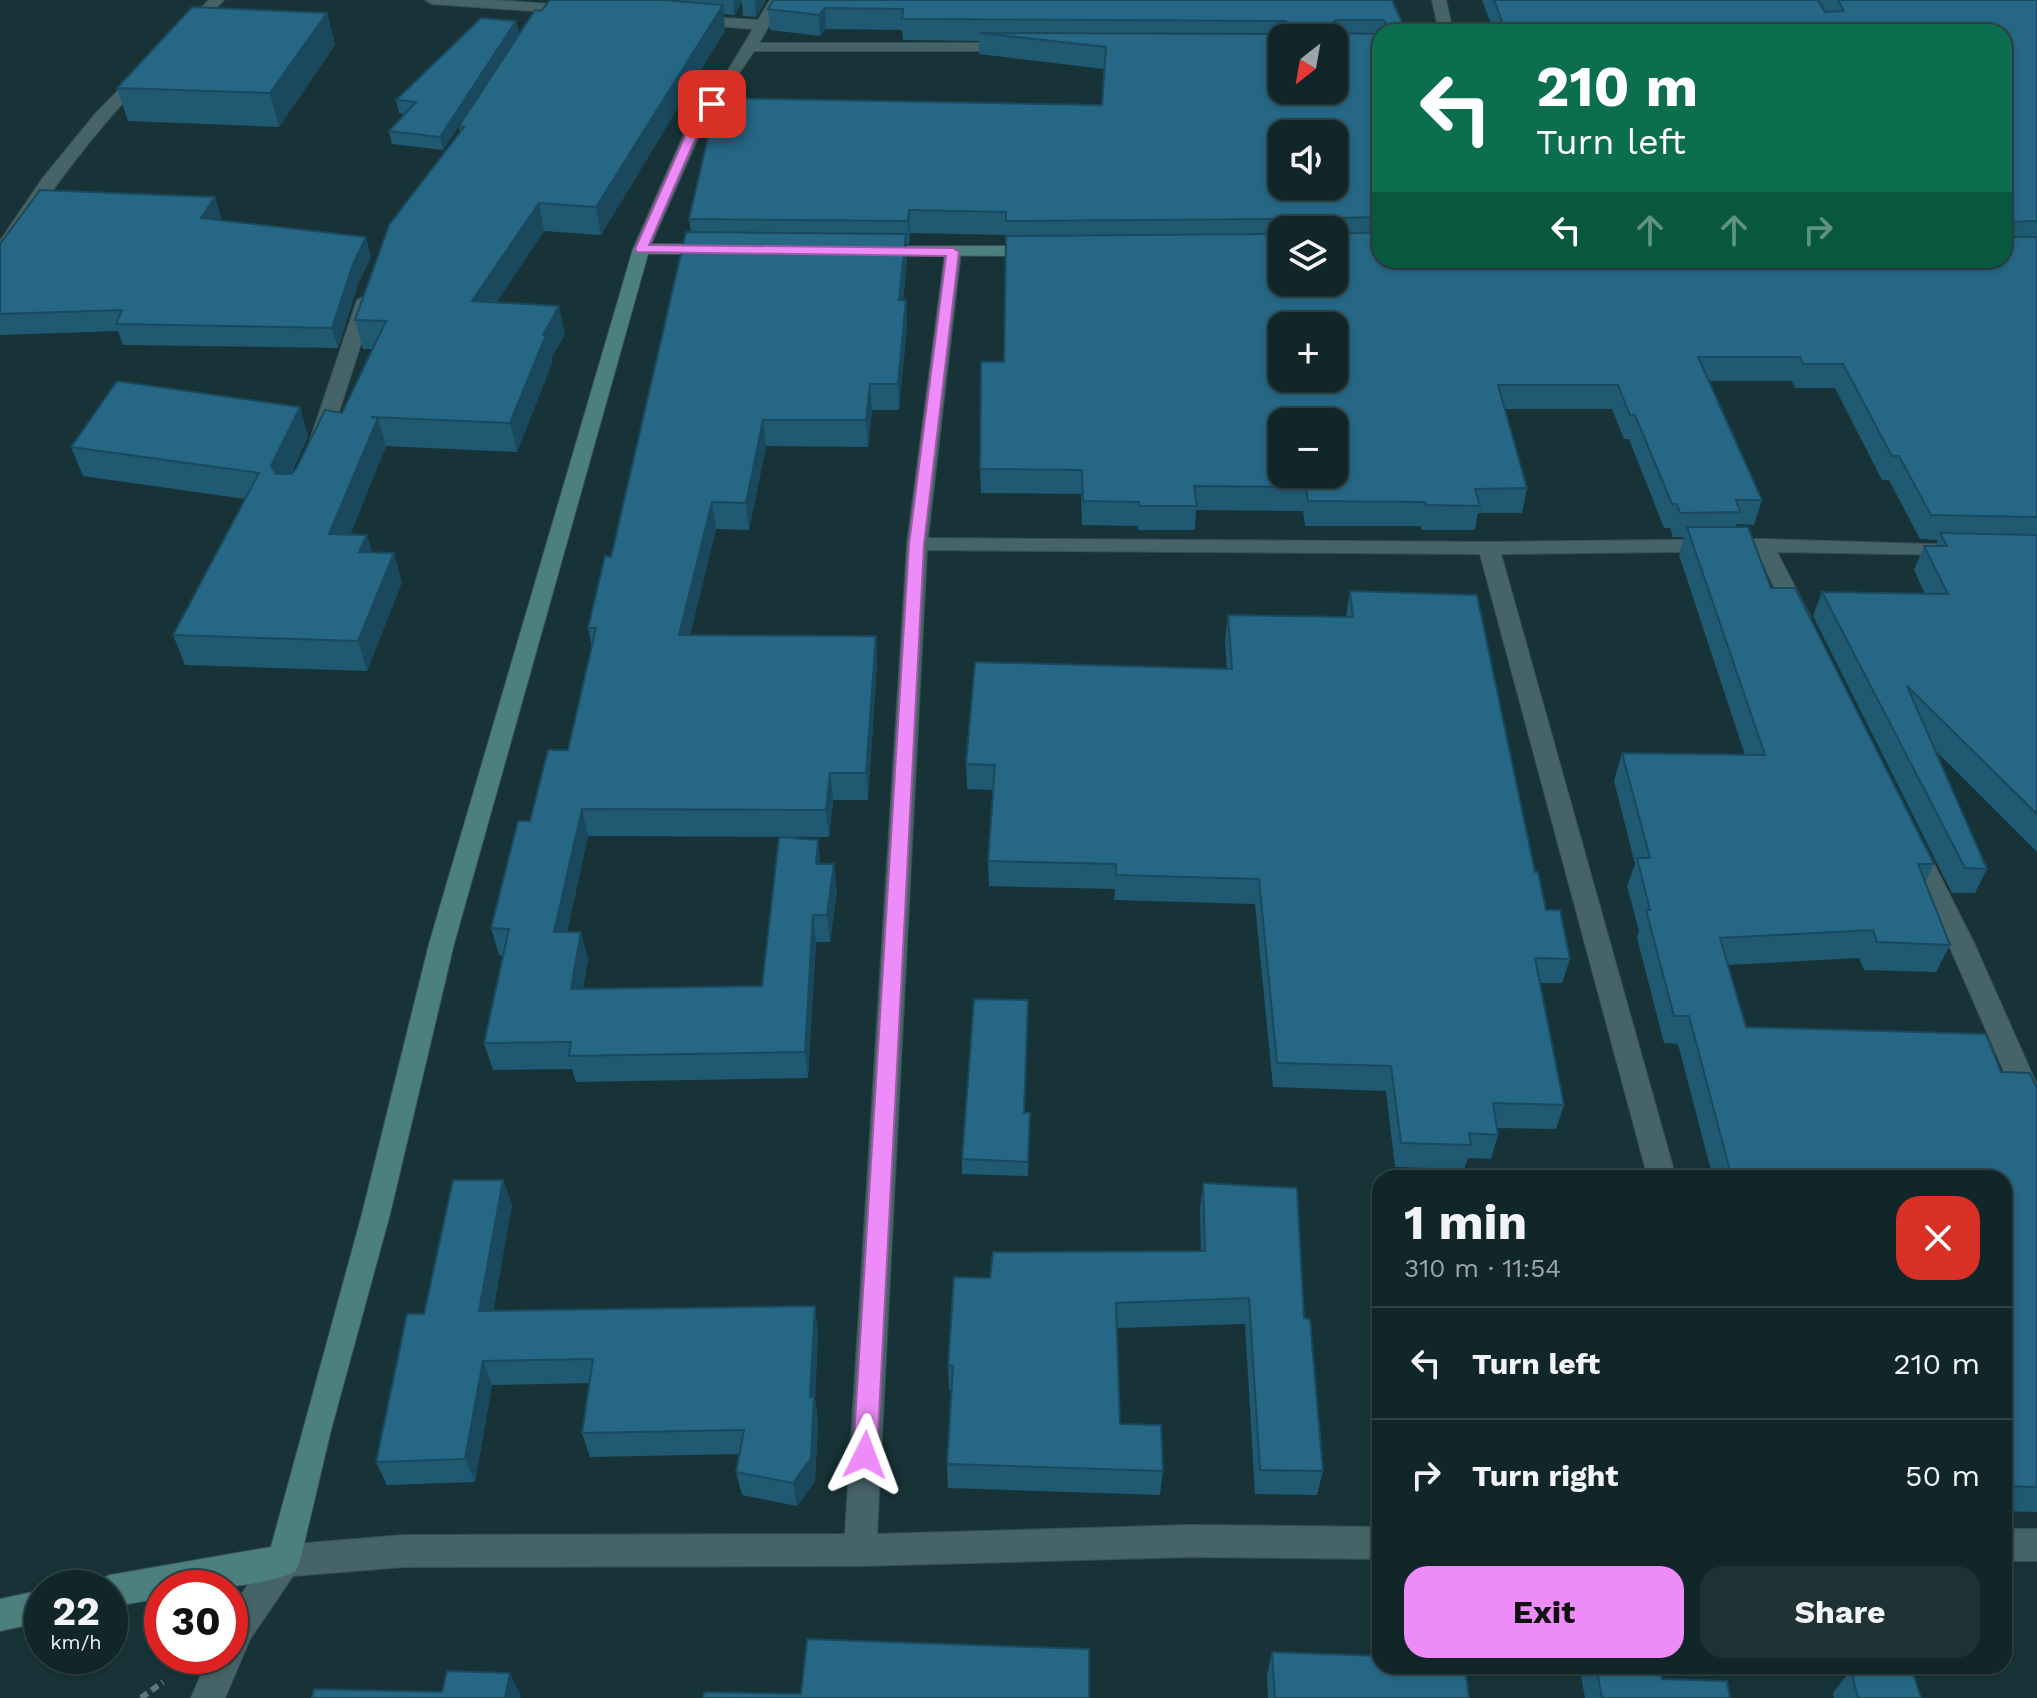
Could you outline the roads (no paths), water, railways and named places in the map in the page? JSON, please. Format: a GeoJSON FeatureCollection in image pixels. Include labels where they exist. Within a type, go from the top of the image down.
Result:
{"type":"FeatureCollection","features":[{"type":"Feature","properties":{"kind":"main road"},"geometry":{"type":"LineString","coordinates":[[128,1588],[284,1561],[300,1480],[376,1214],[446,920],[468,855],[641,249],[735,250]]}},
{"type":"Feature","properties":{"kind":"main road"},"geometry":{"type":"LineString","coordinates":[[859,251],[1063,251]]}},
{"type":"Feature","properties":{"kind":"main road"},"geometry":{"type":"LineString","coordinates":[[0,1615],[24,1610]]}},
{"type":"Feature","properties":{"kind":"street"},"geometry":{"type":"LineString","coordinates":[[173,43],[217,0]]}},
{"type":"Feature","properties":{"kind":"street"},"geometry":{"type":"LineString","coordinates":[[432,0],[591,11]]}},
{"type":"Feature","properties":{"kind":"street"},"geometry":{"type":"LineString","coordinates":[[641,249],[695,127],[777,0]]}},
{"type":"Feature","properties":{"kind":"street"},"geometry":{"type":"LineString","coordinates":[[1439,0],[1444,24]]}},
{"type":"Feature","properties":{"kind":"street"},"geometry":{"type":"LineString","coordinates":[[685,19],[762,25]]}},
{"type":"Feature","properties":{"kind":"street"},"geometry":{"type":"LineString","coordinates":[[749,47],[1031,47]]}},
{"type":"Feature","properties":{"kind":"street"},"geometry":{"type":"LineString","coordinates":[[0,254],[61,164],[97,119],[151,65]]}},
{"type":"Feature","properties":{"kind":"street"},"geometry":{"type":"LineString","coordinates":[[860,1550],[917,544],[953,252]]}},
{"type":"Feature","properties":{"kind":"street"},"geometry":{"type":"LineString","coordinates":[[312,456],[325,429],[370,285]]}},
{"type":"Feature","properties":{"kind":"street"},"geometry":{"type":"LineString","coordinates":[[917,544],[1489,548],[1764,545],[1976,550]]}},
{"type":"Feature","properties":{"kind":"street"},"geometry":{"type":"LineString","coordinates":[[1764,545],[1813,644]]}},
{"type":"Feature","properties":{"kind":"street"},"geometry":{"type":"LineString","coordinates":[[1489,548],[1660,1170]]}},
{"type":"Feature","properties":{"kind":"street"},"geometry":{"type":"LineString","coordinates":[[1904,829],[1961,943],[2037,1115]]}},
{"type":"Feature","properties":{"kind":"street"},"geometry":{"type":"LineString","coordinates":[[248,1613],[284,1561],[404,1551],[860,1550],[1190,1541],[1372,1543]]}},
{"type":"Feature","properties":{"kind":"street"},"geometry":{"type":"LineString","coordinates":[[208,1698],[218,1674]]}}]}
